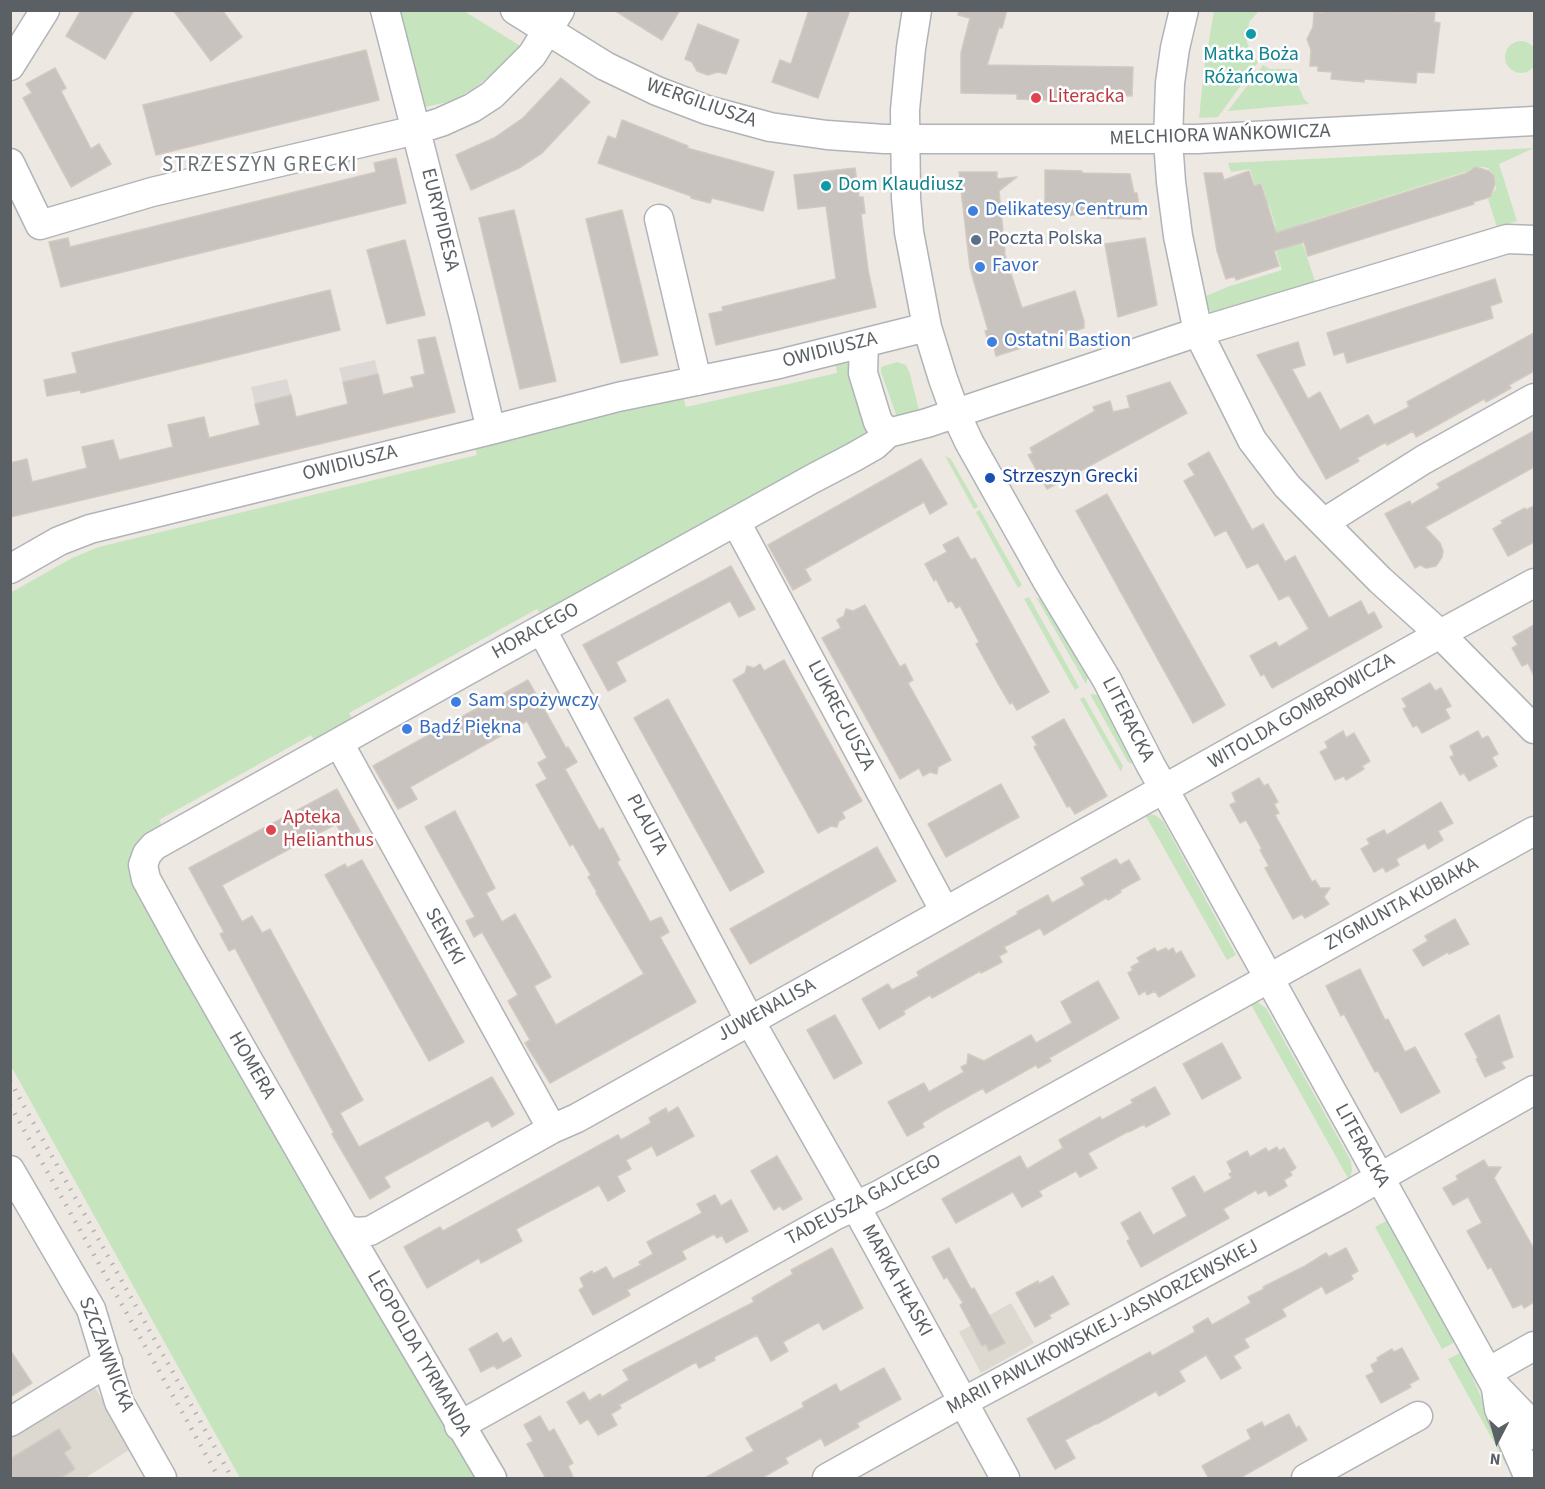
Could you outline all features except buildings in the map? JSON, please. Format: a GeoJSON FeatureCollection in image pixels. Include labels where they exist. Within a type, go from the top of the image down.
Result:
{"type":"FeatureCollection","features":[{"type":"Feature","properties":{"kind":"street"},"geometry":{"type":"LineString","coordinates":[[10,66],[45,10]]}},
{"type":"Feature","properties":{"kind":"street","name":"EURYPIDESA"},"geometry":{"type":"LineString","coordinates":[[385,10],[491,430]]}},
{"type":"Feature","properties":{"kind":"street","name":"WERGILIUSZA"},"geometry":{"type":"LineString","coordinates":[[515,10],[554,21],[605,66],[636,82],[707,110],[792,130],[838,136],[905,139]]}},
{"type":"Feature","properties":{"kind":"street","name":"LITERACKA"},"geometry":{"type":"LineString","coordinates":[[917,10],[907,86],[905,139],[909,232],[927,327],[955,412],[969,442],[1046,579],[1107,680],[1164,790],[1492,1380],[1523,1415],[1534,1435]]}},
{"type":"Feature","properties":{"kind":"street"},"geometry":{"type":"LineString","coordinates":[[1184,10],[1170,83],[1168,140],[1178,236],[1198,332],[1252,440],[1287,486],[1534,729]]}},
{"type":"Feature","properties":{"kind":"street"},"geometry":{"type":"LineString","coordinates":[[10,163],[40,225],[152,192],[416,130],[472,108],[492,95],[532,55],[554,21]]}},
{"type":"Feature","properties":{"kind":"street","name":"MELCHIORA WAŃKOWICZA"},"geometry":{"type":"LineString","coordinates":[[905,139],[1168,140],[1534,121]]}},
{"type":"Feature","properties":{"kind":"street"},"geometry":{"type":"LineString","coordinates":[[659,219],[697,381]]}},
{"type":"Feature","properties":{"kind":"street"},"geometry":{"type":"LineString","coordinates":[[955,412],[1198,332],[1507,239],[1534,240]]}},
{"type":"Feature","properties":{"kind":"street","name":"OWIDIUSZA"},"geometry":{"type":"LineString","coordinates":[[10,569],[59,541],[90,529],[618,397],[864,344],[927,327]]}},
{"type":"Feature","properties":{"kind":"street"},"geometry":{"type":"LineString","coordinates":[[864,344],[863,373],[878,422],[888,433]]}},
{"type":"Feature","properties":{"kind":"street"},"geometry":{"type":"LineString","coordinates":[[1325,522],[1423,460],[1534,398]]}},
{"type":"Feature","properties":{"kind":"street","name":"HORACEGO"},"geometry":{"type":"LineString","coordinates":[[147,879],[143,865],[147,854],[154,846],[875,445],[888,433],[955,412]]}},
{"type":"Feature","properties":{"kind":"street","name":"LUKRECJUSZA"},"geometry":{"type":"LineString","coordinates":[[736,522],[945,910]]}},
{"type":"Feature","properties":{"kind":"street","name":"WITOLDA GOMBROWICZA"},"geometry":{"type":"LineString","coordinates":[[1164,790],[1534,583]]}},
{"type":"Feature","properties":{"kind":"street","name":"PLAUTA"},"geometry":{"type":"LineString","coordinates":[[542,630],[750,1021]]}},
{"type":"Feature","properties":{"kind":"street","name":"SENEKI"},"geometry":{"type":"LineString","coordinates":[[339,743],[552,1129]]}},
{"type":"Feature","properties":{"kind":"street","name":"JUWENALISA"},"geometry":{"type":"LineString","coordinates":[[357,1230],[552,1129],[578,1118],[945,910],[1164,790]]}},
{"type":"Feature","properties":{"kind":"street","name":"ZYGMUNTA KUBIAKA"},"geometry":{"type":"LineString","coordinates":[[1268,978],[1534,831]]}},
{"type":"Feature","properties":{"kind":"street","name":"HOMERA"},"geometry":{"type":"LineString","coordinates":[[147,879],[357,1230]]}},
{"type":"Feature","properties":{"kind":"street","name":"TADEUSZA GAJCEGO"},"geometry":{"type":"LineString","coordinates":[[459,1426],[834,1216],[890,1190],[1268,978]]}},
{"type":"Feature","properties":{"kind":"street","name":"MARKA HŁASKI"},"geometry":{"type":"LineString","coordinates":[[750,1021],[856,1207],[1005,1479]]}},
{"type":"Feature","properties":{"kind":"street","name":"MARII PAWLIKOWSKIEJ-JASNORZEWSKIEJ"},"geometry":{"type":"LineString","coordinates":[[827,1479],[963,1402],[1379,1178],[1534,1090]]}},
{"type":"Feature","properties":{"kind":"street","name":"SZCZAWNICKA"},"geometry":{"type":"LineString","coordinates":[[10,1170],[91,1309],[119,1402],[162,1479]]}},
{"type":"Feature","properties":{"kind":"street","name":"LEOPOLDA TYRMANDA"},"geometry":{"type":"LineString","coordinates":[[357,1230],[459,1426],[492,1479]]}},
{"type":"Feature","properties":{"kind":"street"},"geometry":{"type":"LineString","coordinates":[[1492,1380],[1534,1346]]}},
{"type":"Feature","properties":{"kind":"street"},"geometry":{"type":"LineString","coordinates":[[10,1422],[108,1362]]}},
{"type":"Feature","properties":{"kind":"street","name":"LITERACKA"},"geometry":{"type":"LineString","coordinates":[[1492,1380],[1499,1409],[1529,1479]]}},
{"type":"Feature","properties":{"kind":"street"},"geometry":{"type":"LineString","coordinates":[[1306,1479],[1418,1416]]}},
{"type":"Feature","properties":{"kind":"shaded area"},"geometry":{"type":"Polygon","coordinates":[[[375,360],[378,374],[343,382],[339,368],[375,360]]]}},
{"type":"Feature","properties":{"kind":"shaded area"},"geometry":{"type":"Polygon","coordinates":[[[287,379],[291,395],[255,404],[251,387],[287,379]]]}},
{"type":"Feature","properties":{"kind":"shaded area"},"geometry":{"type":"Polygon","coordinates":[[[1011,1303],[1034,1343],[981,1373],[959,1332],[1011,1303]]]}},
{"type":"Feature","properties":{"kind":"shaded area"},"geometry":{"type":"Polygon","coordinates":[[[92,1383],[132,1448],[85,1478],[11,1478],[11,1434],[92,1383]]]}},
{"type":"Feature","properties":{"kind":"green space"},"geometry":{"type":"Polygon","coordinates":[[[398,11],[464,11],[522,47],[473,89],[449,102],[424,107],[398,11]]]}},
{"type":"Feature","properties":{"kind":"green space"},"geometry":{"type":"Polygon","coordinates":[[[1214,11],[1259,11],[1249,22],[1247,42],[1258,62],[1218,117],[1199,118],[1204,69],[1214,11]]]}},
{"type":"Feature","properties":{"kind":"green space"},"geometry":{"type":"Polygon","coordinates":[[[1521,41],[1532,46],[1537,57],[1532,68],[1521,73],[1510,68],[1505,57],[1510,46],[1521,41]]]}},
{"type":"Feature","properties":{"kind":"green space"},"geometry":{"type":"Polygon","coordinates":[[[1263,65],[1270,69],[1291,69],[1304,99],[1309,104],[1228,111],[1263,65]]]}},
{"type":"Feature","properties":{"kind":"green space"},"geometry":{"type":"Polygon","coordinates":[[[1534,148],[1499,164],[1517,221],[1497,227],[1488,199],[1496,189],[1495,176],[1488,168],[1475,169],[1474,167],[1468,171],[1469,173],[1465,172],[1301,224],[1302,228],[1298,230],[1316,284],[1212,313],[1201,298],[1230,286],[1282,270],[1276,252],[1283,249],[1278,235],[1269,230],[1276,227],[1269,205],[1262,207],[1259,200],[1266,197],[1262,183],[1255,185],[1250,169],[1231,172],[1228,163],[1534,148]]]}},
{"type":"Feature","properties":{"kind":"green space"},"geometry":{"type":"Polygon","coordinates":[[[853,354],[872,434],[543,619],[537,609],[349,713],[355,724],[317,745],[311,735],[159,820],[165,830],[137,875],[233,1063],[481,1478],[240,1478],[11,1066],[10,593],[72,558],[99,547],[477,455],[473,441],[681,389],[686,407],[837,373],[835,362],[853,354]]]}},
{"type":"Feature","properties":{"kind":"green space"},"geometry":{"type":"Polygon","coordinates":[[[897,362],[906,365],[910,374],[920,414],[898,420],[881,372],[881,367],[897,362]]]}},
{"type":"Feature","properties":{"kind":"green space"},"geometry":{"type":"Polygon","coordinates":[[[945,456],[951,459],[978,507],[974,509],[945,456]]]}},
{"type":"Feature","properties":{"kind":"green space"},"geometry":{"type":"Polygon","coordinates":[[[980,510],[1022,585],[1018,588],[976,512],[980,510]]]}},
{"type":"Feature","properties":{"kind":"green space"},"geometry":{"type":"Polygon","coordinates":[[[1029,597],[1079,687],[1075,690],[1024,599],[1029,597]]]}},
{"type":"Feature","properties":{"kind":"green space"},"geometry":{"type":"Polygon","coordinates":[[[1036,597],[1046,603],[1088,677],[1086,684],[1036,597]]]}},
{"type":"Feature","properties":{"kind":"green space"},"geometry":{"type":"Polygon","coordinates":[[[1090,694],[1098,695],[1135,765],[1128,762],[1090,694]]]}},
{"type":"Feature","properties":{"kind":"green space"},"geometry":{"type":"Polygon","coordinates":[[[1084,697],[1123,766],[1121,772],[1080,699],[1084,697]]]}},
{"type":"Feature","properties":{"kind":"green space"},"geometry":{"type":"Polygon","coordinates":[[[1144,813],[1155,815],[1163,821],[1236,955],[1227,960],[1144,813]]]}},
{"type":"Feature","properties":{"kind":"green space"},"geometry":{"type":"Polygon","coordinates":[[[1254,1000],[1266,1008],[1351,1161],[1352,1171],[1349,1180],[1249,1001],[1254,1000]]]}},
{"type":"Feature","properties":{"kind":"green space"},"geometry":{"type":"Polygon","coordinates":[[[1388,1220],[1457,1341],[1442,1349],[1375,1227],[1388,1220]]]}},
{"type":"Feature","properties":{"kind":"green space"},"geometry":{"type":"Polygon","coordinates":[[[1462,1352],[1513,1474],[1512,1475],[1448,1359],[1462,1352]]]}},
{"type":"Feature","properties":{"kind":"railway"},"geometry":{"type":"LineString","coordinates":[[10,1081],[232,1478]]}},
{"type":"Feature","properties":{"kind":"railway"},"geometry":{"type":"LineString","coordinates":[[10,1105],[219,1478]]}},
{"type":"Feature","properties":{"kind":"place","name":"Matka Boża Różańcowa"},"geometry":{"type":"Point","coordinates":[1251,34]}},
{"type":"Feature","properties":{"kind":"place","name":"Literacka"},"geometry":{"type":"Point","coordinates":[1036,98]}},
{"type":"Feature","properties":{"kind":"place","name":"Dom Klaudiusz"},"geometry":{"type":"Point","coordinates":[826,186]}},
{"type":"Feature","properties":{"kind":"place","name":"Delikatesy Centrum"},"geometry":{"type":"Point","coordinates":[973,211]}},
{"type":"Feature","properties":{"kind":"place","name":"Poczta Polska"},"geometry":{"type":"Point","coordinates":[976,240]}},
{"type":"Feature","properties":{"kind":"place","name":"Favor"},"geometry":{"type":"Point","coordinates":[980,267]}},
{"type":"Feature","properties":{"kind":"place","name":"Ostatni Bastion"},"geometry":{"type":"Point","coordinates":[992,342]}},
{"type":"Feature","properties":{"kind":"place","name":"Strzeszyn Grecki"},"geometry":{"type":"Point","coordinates":[990,478]}},
{"type":"Feature","properties":{"kind":"place","name":"Sam spożywczy"},"geometry":{"type":"Point","coordinates":[456,702]}},
{"type":"Feature","properties":{"kind":"place","name":"Bądź Piękna"},"geometry":{"type":"Point","coordinates":[407,729]}},
{"type":"Feature","properties":{"kind":"place","name":"Apteka Helianthus"},"geometry":{"type":"Point","coordinates":[271,830]}},
{"type":"Feature","properties":{"kind":"district","name":"STRZESZYN GRECKI"},"geometry":{"type":"Point","coordinates":[260,166]}}]}
